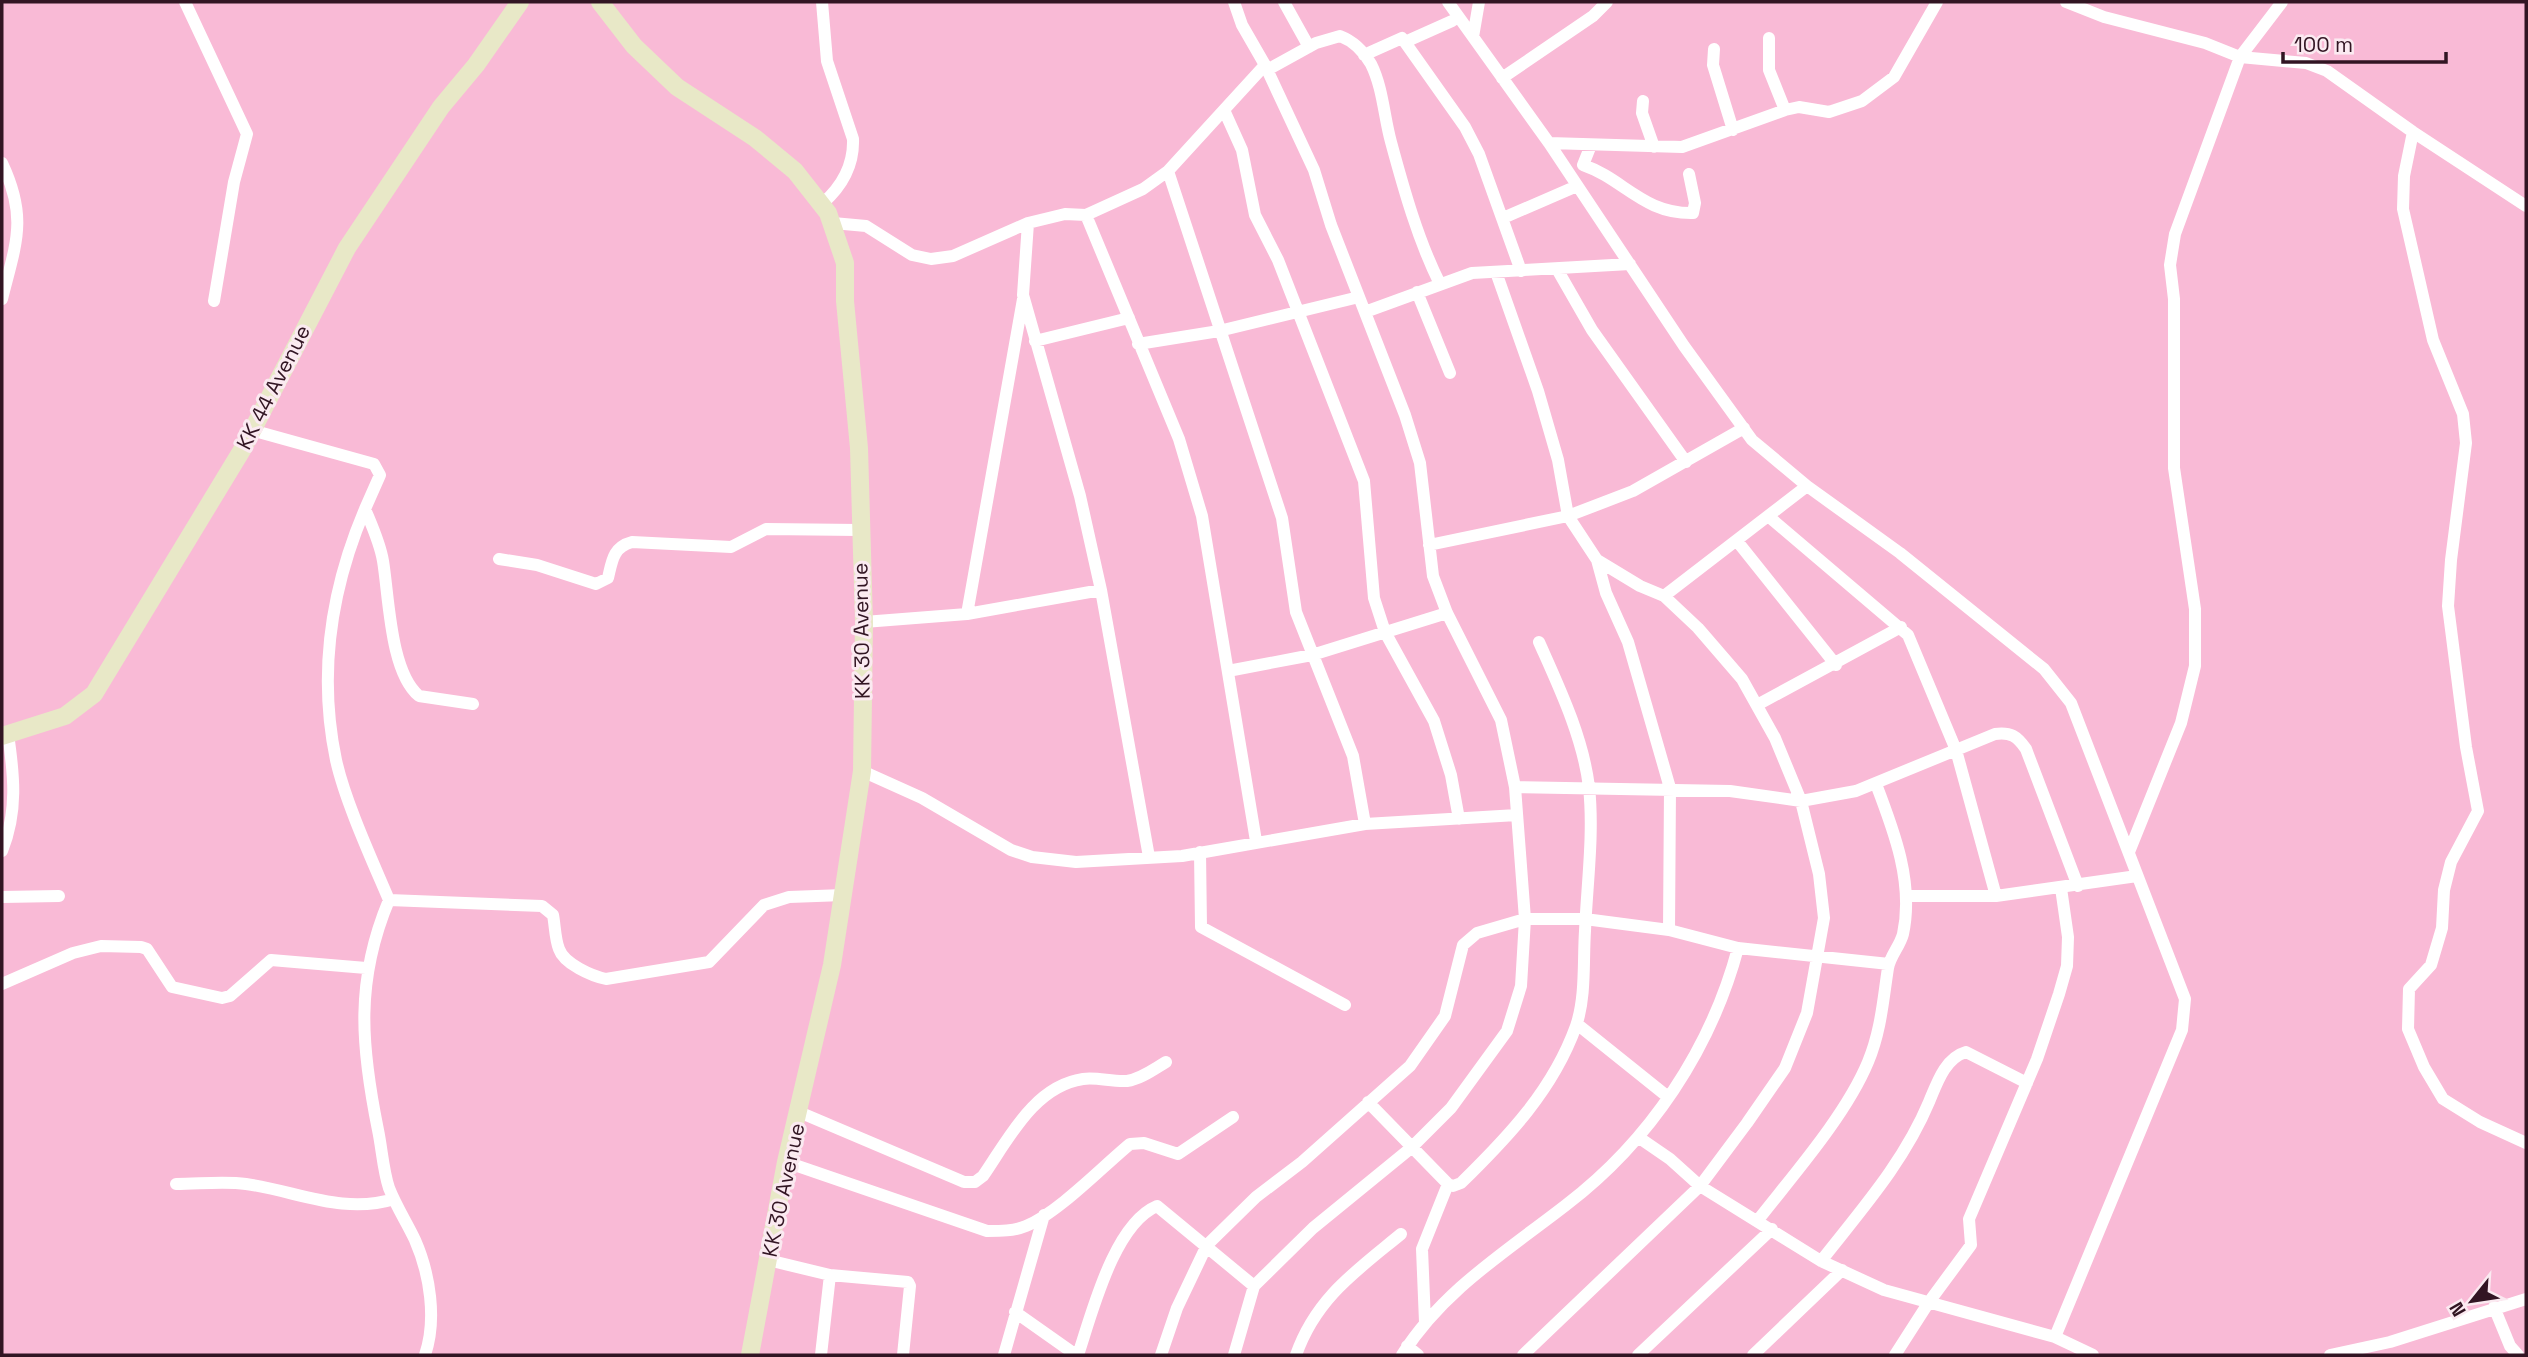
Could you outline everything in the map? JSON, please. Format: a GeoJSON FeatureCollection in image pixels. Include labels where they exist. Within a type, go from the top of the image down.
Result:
{"type":"FeatureCollection","features":[{"type":"Feature","properties":{"kind":"main road","name":"KK 44 Avenue"},"geometry":{"type":"LineString","coordinates":[[5,735],[65,716],[94,694],[212,503],[347,248],[441,107],[476,65],[520,2]]}},
{"type":"Feature","properties":{"kind":"main road","name":"KK 30 Avenue"},"geometry":{"type":"LineString","coordinates":[[600,2],[654,67],[677,87],[776,153],[823,203],[833,223],[845,263],[859,447],[859,530],[864,622],[862,771],[844,895],[786,1162],[750,1355]]}},
{"type":"Feature","properties":{"kind":"street"},"geometry":{"type":"LineString","coordinates":[[185,2],[247,134],[237,167],[214,300]]}},
{"type":"Feature","properties":{"kind":"street"},"geometry":{"type":"LineString","coordinates":[[822,2],[827,61],[853,139],[854,152],[838,189],[823,203]]}},
{"type":"Feature","properties":{"kind":"street"},"geometry":{"type":"LineString","coordinates":[[1234,2],[1242,25],[1266,67],[1314,170],[1331,225],[1405,415],[1420,463],[1433,576],[1447,613],[1501,720],[1515,787],[1525,919],[1521,985],[1507,1031],[1451,1108],[1411,1148],[1313,1228],[1254,1286],[1234,1355]]}},
{"type":"Feature","properties":{"kind":"street"},"geometry":{"type":"LineString","coordinates":[[1284,2],[1310,47]]}},
{"type":"Feature","properties":{"kind":"street"},"geometry":{"type":"LineString","coordinates":[[1448,2],[1549,143],[1684,346],[1762,450],[1900,553],[2044,669],[2071,703],[2185,999],[2182,1030],[2056,1337]]}},
{"type":"Feature","properties":{"kind":"street"},"geometry":{"type":"LineString","coordinates":[[1473,37],[1479,2]]}},
{"type":"Feature","properties":{"kind":"street"},"geometry":{"type":"LineString","coordinates":[[1503,78],[1593,16],[1607,2]]}},
{"type":"Feature","properties":{"kind":"street"},"geometry":{"type":"LineString","coordinates":[[1549,143],[1682,146],[1785,110],[1799,107],[1829,112],[1862,101],[1894,77],[1937,2]]}},
{"type":"Feature","properties":{"kind":"street"},"geometry":{"type":"LineString","coordinates":[[2066,2],[2104,17],[2205,43],[2240,57],[2306,63],[2327,71],[2413,132],[2526,206]]}},
{"type":"Feature","properties":{"kind":"street"},"geometry":{"type":"LineString","coordinates":[[2129,852],[2181,723],[2195,666],[2195,609],[2174,468],[2174,299],[2170,265],[2175,234],[2240,57],[2282,2]]}},
{"type":"Feature","properties":{"kind":"street"},"geometry":{"type":"LineString","coordinates":[[1405,42],[1452,21]]}},
{"type":"Feature","properties":{"kind":"street"},"geometry":{"type":"LineString","coordinates":[[833,223],[866,226],[912,255],[932,260],[953,256],[1028,223],[1065,214],[1086,215],[1143,189],[1168,171],[1266,67],[1340,36],[1350,40],[1364,55],[1377,82],[1390,141],[1425,253],[1440,284]]}},
{"type":"Feature","properties":{"kind":"street"},"geometry":{"type":"LineString","coordinates":[[1364,55],[1402,38],[1405,42],[1465,127],[1503,218],[1521,271]]}},
{"type":"Feature","properties":{"kind":"street"},"geometry":{"type":"LineString","coordinates":[[1769,38],[1769,70],[1785,110]]}},
{"type":"Feature","properties":{"kind":"street"},"geometry":{"type":"LineString","coordinates":[[1714,48],[1713,65],[1733,130]]}},
{"type":"Feature","properties":{"kind":"street"},"geometry":{"type":"LineString","coordinates":[[1643,101],[1642,113],[1654,147]]}},
{"type":"Feature","properties":{"kind":"street"},"geometry":{"type":"LineString","coordinates":[[1224,110],[1242,150],[1255,215],[1298,312],[1364,481],[1371,572],[1385,632],[1434,721],[1451,775],[1459,819]]}},
{"type":"Feature","properties":{"kind":"street"},"geometry":{"type":"LineString","coordinates":[[2413,132],[2404,176],[2403,209],[2433,340],[2463,414],[2466,443],[2448,606],[2466,747],[2478,811],[2451,862],[2444,890],[2442,928],[2431,965],[2409,989],[2408,1028],[2424,1067],[2443,1099],[2480,1122],[2526,1143]]}},
{"type":"Feature","properties":{"kind":"street"},"geometry":{"type":"LineString","coordinates":[[1591,145],[1583,165],[1594,169],[1626,192],[1674,213],[1693,213],[1695,202],[1689,174]]}},
{"type":"Feature","properties":{"kind":"street"},"geometry":{"type":"LineString","coordinates":[[2,163],[17,204],[20,230],[2,299]]}},
{"type":"Feature","properties":{"kind":"street"},"geometry":{"type":"LineString","coordinates":[[1168,171],[1282,518],[1296,612],[1353,756],[1365,824]]}},
{"type":"Feature","properties":{"kind":"street"},"geometry":{"type":"LineString","coordinates":[[1503,218],[1577,186]]}},
{"type":"Feature","properties":{"kind":"street"},"geometry":{"type":"LineString","coordinates":[[1086,215],[1179,439],[1202,516],[1256,841]]}},
{"type":"Feature","properties":{"kind":"street"},"geometry":{"type":"LineString","coordinates":[[967,614],[1023,295],[1028,223]]}},
{"type":"Feature","properties":{"kind":"street"},"geometry":{"type":"LineString","coordinates":[[1365,312],[1472,273],[1630,264]]}},
{"type":"Feature","properties":{"kind":"street"},"geometry":{"type":"LineString","coordinates":[[1557,270],[1591,330],[1686,462]]}},
{"type":"Feature","properties":{"kind":"street"},"geometry":{"type":"LineString","coordinates":[[1496,272],[1538,391],[1558,460],[1568,516],[1597,560],[1606,593],[1628,642],[1670,788],[1669,930]]}},
{"type":"Feature","properties":{"kind":"street"},"geometry":{"type":"LineString","coordinates":[[1417,292],[1450,373]]}},
{"type":"Feature","properties":{"kind":"street"},"geometry":{"type":"LineString","coordinates":[[1023,295],[1080,496],[1101,590],[1149,857]]}},
{"type":"Feature","properties":{"kind":"street"},"geometry":{"type":"LineString","coordinates":[[1138,344],[1219,331],[1359,297]]}},
{"type":"Feature","properties":{"kind":"street"},"geometry":{"type":"LineString","coordinates":[[1035,341],[1129,318]]}},
{"type":"Feature","properties":{"kind":"street"},"geometry":{"type":"LineString","coordinates":[[1429,544],[1568,516],[1633,491],[1744,428]]}},
{"type":"Feature","properties":{"kind":"street"},"geometry":{"type":"LineString","coordinates":[[251,430],[374,464],[380,475],[339,580],[328,652],[327,691],[336,761],[389,900],[366,968],[363,1001],[369,1085],[388,1185],[419,1251],[428,1280],[431,1304],[425,1355]]}},
{"type":"Feature","properties":{"kind":"street"},"geometry":{"type":"LineString","coordinates":[[1664,596],[1807,486]]}},
{"type":"Feature","properties":{"kind":"street"},"geometry":{"type":"LineString","coordinates":[[365,509],[379,542],[395,641],[410,689],[419,696],[473,704]]}},
{"type":"Feature","properties":{"kind":"street"},"geometry":{"type":"LineString","coordinates":[[1768,516],[1901,627],[1914,648],[1956,750],[1996,896]]}},
{"type":"Feature","properties":{"kind":"street"},"geometry":{"type":"LineString","coordinates":[[499,559],[537,565],[596,584],[608,578],[614,552],[620,545],[632,542],[731,547],[766,528],[859,530]]}},
{"type":"Feature","properties":{"kind":"street"},"geometry":{"type":"LineString","coordinates":[[1737,541],[1836,665]]}},
{"type":"Feature","properties":{"kind":"street"},"geometry":{"type":"LineString","coordinates":[[1524,1355],[1700,1185],[1785,1068],[1807,1013],[1824,918],[1819,874],[1801,801],[1774,738],[1742,679],[1698,628],[1664,596],[1640,586],[1597,560]]}},
{"type":"Feature","properties":{"kind":"street"},"geometry":{"type":"LineString","coordinates":[[864,622],[967,614],[1101,590]]}},
{"type":"Feature","properties":{"kind":"street"},"geometry":{"type":"LineString","coordinates":[[1228,671],[1312,655],[1447,613]]}},
{"type":"Feature","properties":{"kind":"street"},"geometry":{"type":"LineString","coordinates":[[1757,705],[1836,665],[1901,627]]}},
{"type":"Feature","properties":{"kind":"street"},"geometry":{"type":"LineString","coordinates":[[1368,1102],[1411,1148],[1453,1186],[1461,1183],[1530,1110],[1559,1064],[1577,1024],[1582,991],[1589,787],[1567,708],[1539,642]]}},
{"type":"Feature","properties":{"kind":"street"},"geometry":{"type":"LineString","coordinates":[[1515,787],[1670,788],[1730,791],[1801,801],[1856,792],[1995,734],[2007,732],[2018,737],[2078,886]]}},
{"type":"Feature","properties":{"kind":"street"},"geometry":{"type":"LineString","coordinates":[[2,850],[14,814],[15,782],[5,735]]}},
{"type":"Feature","properties":{"kind":"street"},"geometry":{"type":"LineString","coordinates":[[862,771],[922,798],[997,844],[1032,857],[1096,863],[1200,852],[1365,824],[1517,816]]}},
{"type":"Feature","properties":{"kind":"street"},"geometry":{"type":"LineString","coordinates":[[1758,1220],[1825,1135],[1868,1063],[1882,1018],[1889,964],[1899,948],[1907,896],[1895,831],[1877,784]]}},
{"type":"Feature","properties":{"kind":"street"},"geometry":{"type":"LineString","coordinates":[[1200,852],[1201,927],[1345,1005]]}},
{"type":"Feature","properties":{"kind":"street"},"geometry":{"type":"LineString","coordinates":[[1907,896],[1996,896],[2137,876]]}},
{"type":"Feature","properties":{"kind":"street"},"geometry":{"type":"LineString","coordinates":[[1895,1355],[1928,1302],[1971,1245],[1969,1219],[2027,1083],[2067,966],[2068,937],[2061,888]]}},
{"type":"Feature","properties":{"kind":"street"},"geometry":{"type":"LineString","coordinates":[[389,900],[542,906],[553,915],[558,949],[564,957],[595,977],[606,979],[709,962],[764,905],[789,897],[844,895]]}},
{"type":"Feature","properties":{"kind":"street"},"geometry":{"type":"LineString","coordinates":[[2,897],[59,896]]}},
{"type":"Feature","properties":{"kind":"street"},"geometry":{"type":"LineString","coordinates":[[1161,1355],[1177,1308],[1207,1245],[1256,1197],[1302,1162],[1410,1066],[1445,1016],[1463,945],[1484,929],[1525,919],[1585,919],[1669,930],[1738,948],[1889,964]]}},
{"type":"Feature","properties":{"kind":"street"},"geometry":{"type":"LineString","coordinates":[[2,984],[73,953],[101,946],[147,949],[172,987],[222,998],[238,991],[271,960],[366,968]]}},
{"type":"Feature","properties":{"kind":"street"},"geometry":{"type":"LineString","coordinates":[[1418,1355],[1405,1351],[1425,1322],[1502,1251],[1592,1185],[1638,1137],[1686,1073],[1713,1023],[1738,948]]}},
{"type":"Feature","properties":{"kind":"street"},"geometry":{"type":"LineString","coordinates":[[1577,1024],[1668,1097]]}},
{"type":"Feature","properties":{"kind":"street"},"geometry":{"type":"LineString","coordinates":[[1821,1261],[1888,1176],[1919,1126],[1938,1082],[1953,1058],[1966,1052],[2027,1083]]}},
{"type":"Feature","properties":{"kind":"street"},"geometry":{"type":"LineString","coordinates":[[799,1112],[964,1182],[975,1182],[984,1176],[1028,1110],[1041,1100],[1083,1079],[1127,1081],[1166,1062]]}},
{"type":"Feature","properties":{"kind":"street"},"geometry":{"type":"LineString","coordinates":[[786,1162],[988,1231],[1025,1226],[1044,1215],[1130,1144],[1144,1143],[1178,1154],[1233,1117]]}},
{"type":"Feature","properties":{"kind":"street"},"geometry":{"type":"LineString","coordinates":[[1638,1137],[1700,1185],[1821,1261],[1884,1290],[2056,1337],[2093,1355]]}},
{"type":"Feature","properties":{"kind":"street"},"geometry":{"type":"LineString","coordinates":[[176,1184],[242,1183],[333,1204],[364,1206],[394,1199]]}},
{"type":"Feature","properties":{"kind":"street"},"geometry":{"type":"LineString","coordinates":[[1425,1322],[1422,1250],[1448,1184]]}},
{"type":"Feature","properties":{"kind":"street"},"geometry":{"type":"LineString","coordinates":[[1015,1312],[1077,1355],[1096,1300],[1129,1227],[1157,1206],[1254,1286]]}},
{"type":"Feature","properties":{"kind":"street"},"geometry":{"type":"LineString","coordinates":[[1003,1355],[1044,1215]]}},
{"type":"Feature","properties":{"kind":"street"},"geometry":{"type":"LineString","coordinates":[[1638,1355],[1772,1229]]}},
{"type":"Feature","properties":{"kind":"street"},"geometry":{"type":"LineString","coordinates":[[1296,1355],[1317,1310],[1343,1282],[1401,1234]]}},
{"type":"Feature","properties":{"kind":"street"},"geometry":{"type":"LineString","coordinates":[[768,1260],[830,1275],[908,1282],[910,1286],[903,1355]]}},
{"type":"Feature","properties":{"kind":"street"},"geometry":{"type":"LineString","coordinates":[[1753,1355],[1842,1270]]}},
{"type":"Feature","properties":{"kind":"street"},"geometry":{"type":"LineString","coordinates":[[821,1355],[830,1275]]}},
{"type":"Feature","properties":{"kind":"street"},"geometry":{"type":"LineString","coordinates":[[2330,1355],[2389,1342],[2526,1298]]}},
{"type":"Feature","properties":{"kind":"street"},"geometry":{"type":"LineString","coordinates":[[2494,1307],[2510,1346],[2518,1355]]}}]}
